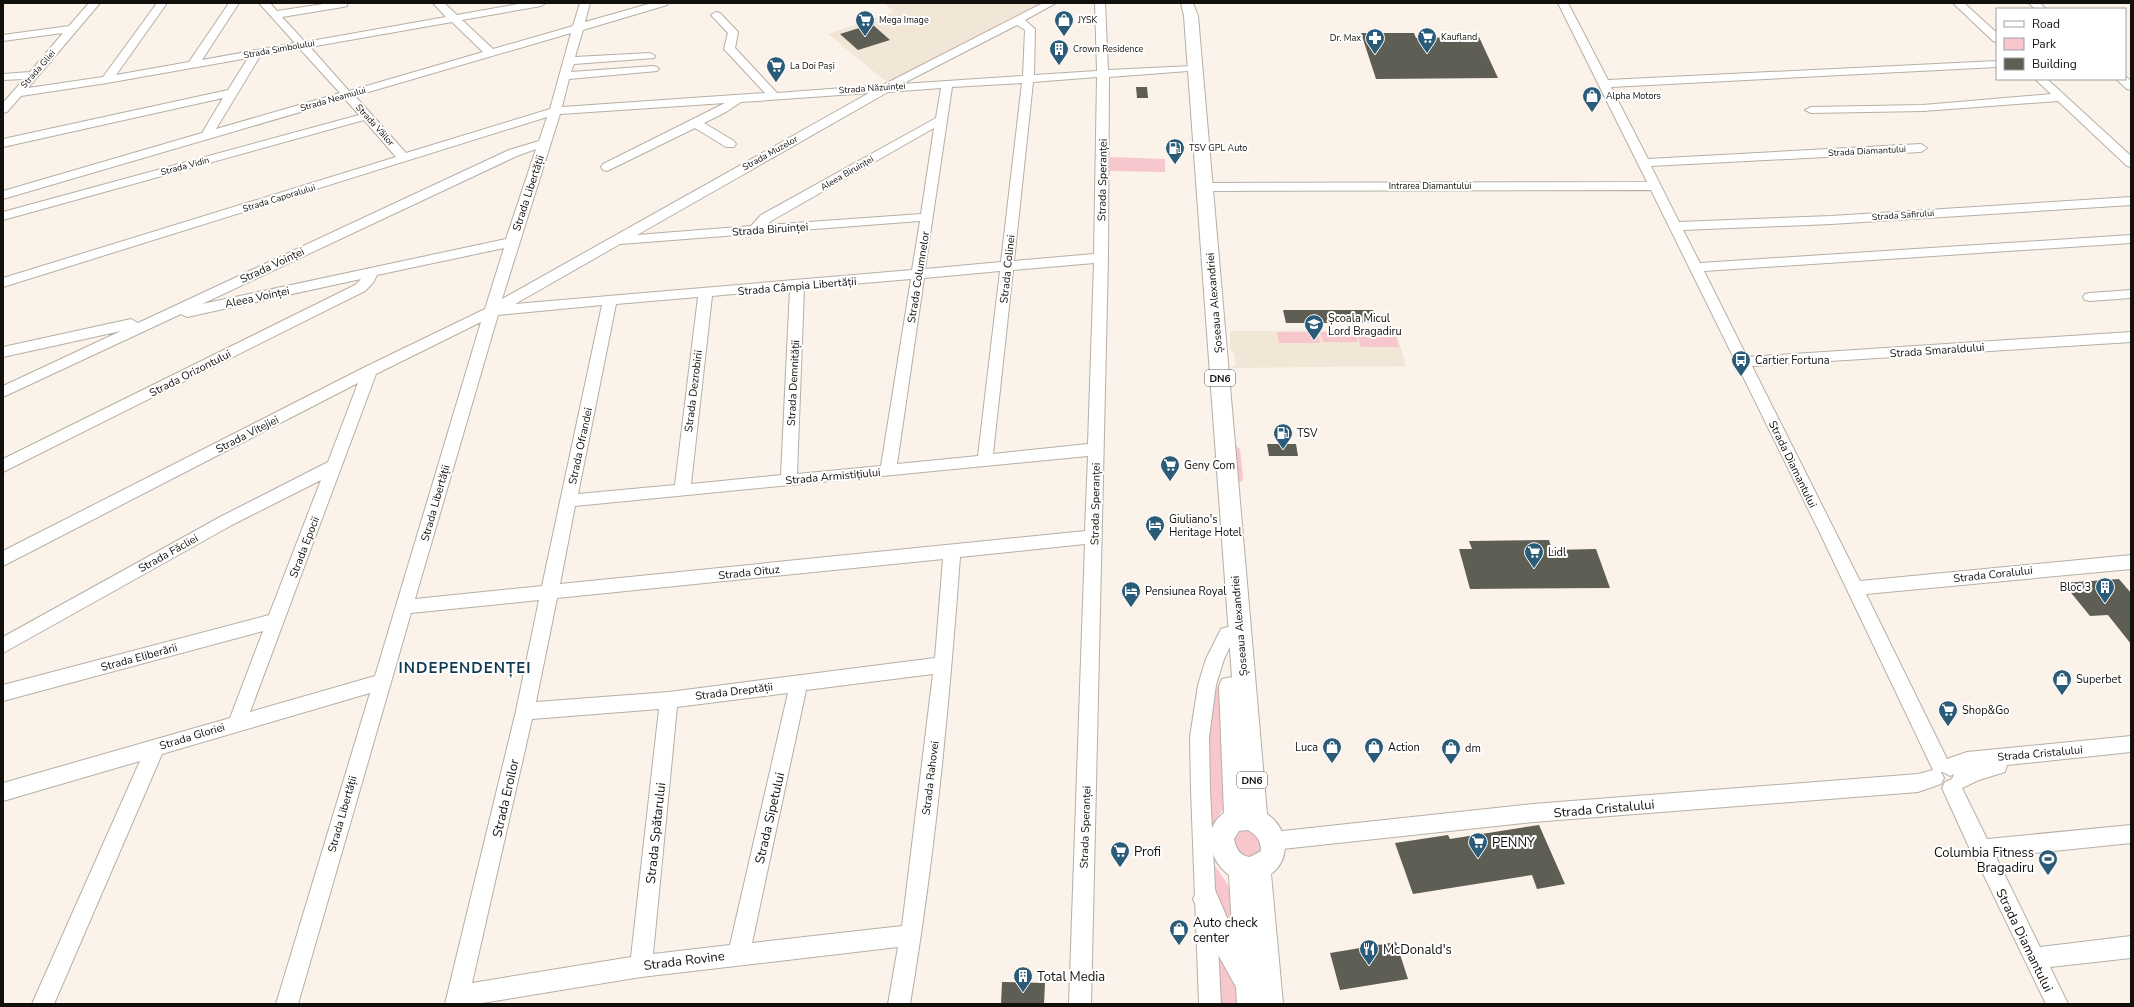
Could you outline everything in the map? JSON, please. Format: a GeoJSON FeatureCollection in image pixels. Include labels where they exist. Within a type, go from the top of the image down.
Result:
{"type":"FeatureCollection","features":[{"type":"Feature","properties":{"kind":"main road","name":"Șoseaua Alexandriei"},"geometry":{"type":"LineString","coordinates":[[1188,6],[1188,68],[1227,634],[1246,820]]}},
{"type":"Feature","properties":{"kind":"main road","name":"Șoseaua Alexandriei"},"geometry":{"type":"LineString","coordinates":[[1188,6],[1205,187],[1246,820]]}},
{"type":"Feature","properties":{"kind":"main road"},"geometry":{"type":"LineString","coordinates":[[1246,820],[1268,830],[1273,841],[1272,855],[1268,861],[1249,868],[1230,861],[1225,856],[1220,844],[1223,831],[1231,822],[1246,820]]}},
{"type":"Feature","properties":{"kind":"main road"},"geometry":{"type":"LineString","coordinates":[[1249,868],[1250,994]]}},
{"type":"Feature","properties":{"kind":"main road"},"geometry":{"type":"LineString","coordinates":[[1249,868],[1269,1004]]}},
{"type":"Feature","properties":{"kind":"main road"},"geometry":{"type":"LineString","coordinates":[[1206,899],[1250,994]]}},
{"type":"Feature","properties":{"kind":"street","name":"Strada Gliei"},"geometry":{"type":"LineString","coordinates":[[3,110],[95,3]]}},
{"type":"Feature","properties":{"kind":"street"},"geometry":{"type":"LineString","coordinates":[[107,80],[162,3]]}},
{"type":"Feature","properties":{"kind":"street"},"geometry":{"type":"LineString","coordinates":[[193,65],[234,3]]}},
{"type":"Feature","properties":{"kind":"street","name":"Strada Văilor"},"geometry":{"type":"LineString","coordinates":[[264,3],[304,45],[405,159]]}},
{"type":"Feature","properties":{"kind":"street"},"geometry":{"type":"LineString","coordinates":[[438,3],[491,53]]}},
{"type":"Feature","properties":{"kind":"street"},"geometry":{"type":"LineString","coordinates":[[456,19],[460,3]]}},
{"type":"Feature","properties":{"kind":"street","name":"Strada Simbolului"},"geometry":{"type":"LineString","coordinates":[[17,94],[107,80],[456,19],[518,5],[541,3]]}},
{"type":"Feature","properties":{"kind":"street","name":"Strada Libertății"},"geometry":{"type":"LineString","coordinates":[[287,1004],[512,242],[555,111],[585,3]]}},
{"type":"Feature","properties":{"kind":"street","name":"Strada Neamului"},"geometry":{"type":"LineString","coordinates":[[3,195],[661,3]]}},
{"type":"Feature","properties":{"kind":"street","name":"Strada Muzelor"},"geometry":{"type":"LineString","coordinates":[[492,311],[614,240],[888,87],[1051,3]]}},
{"type":"Feature","properties":{"kind":"street","name":"Strada Speranței"},"geometry":{"type":"LineString","coordinates":[[1080,1004],[1101,258],[1103,74],[1100,3]]}},
{"type":"Feature","properties":{"kind":"street","name":"Strada Diamantului"},"geometry":{"type":"LineString","coordinates":[[1562,3],[1605,84],[1744,362],[1948,776],[1980,849],[2057,1004]]}},
{"type":"Feature","properties":{"kind":"street"},"geometry":{"type":"LineString","coordinates":[[1958,3],[1996,38]]}},
{"type":"Feature","properties":{"kind":"street"},"geometry":{"type":"LineString","coordinates":[[275,15],[343,4]]}},
{"type":"Feature","properties":{"kind":"street"},"geometry":{"type":"LineString","coordinates":[[716,15],[733,32],[729,50],[773,95]]}},
{"type":"Feature","properties":{"kind":"street","name":"Strada Colinei"},"geometry":{"type":"LineString","coordinates":[[985,461],[1028,78],[1030,29],[1018,20]]}},
{"type":"Feature","properties":{"kind":"street"},"geometry":{"type":"LineString","coordinates":[[3,38],[72,29]]}},
{"type":"Feature","properties":{"kind":"street"},"geometry":{"type":"LineString","coordinates":[[206,136],[256,54]]}},
{"type":"Feature","properties":{"kind":"street"},"geometry":{"type":"LineString","coordinates":[[569,61],[650,56]]}},
{"type":"Feature","properties":{"kind":"street"},"geometry":{"type":"LineString","coordinates":[[1605,84],[1996,64]]}},
{"type":"Feature","properties":{"kind":"street","name":"Strada Năzuinței"},"geometry":{"type":"LineString","coordinates":[[555,111],[888,87],[1188,68]]}},
{"type":"Feature","properties":{"kind":"street"},"geometry":{"type":"LineString","coordinates":[[565,76],[653,69]]}},
{"type":"Feature","properties":{"kind":"street"},"geometry":{"type":"LineString","coordinates":[[3,77],[33,75]]}},
{"type":"Feature","properties":{"kind":"street"},"geometry":{"type":"LineString","coordinates":[[2042,80],[2131,163]]}},
{"type":"Feature","properties":{"kind":"street"},"geometry":{"type":"LineString","coordinates":[[2123,80],[2131,87]]}},
{"type":"Feature","properties":{"kind":"street","name":"Strada Columnelor"},"geometry":{"type":"LineString","coordinates":[[888,471],[942,119],[946,84]]}},
{"type":"Feature","properties":{"kind":"street"},"geometry":{"type":"LineString","coordinates":[[3,143],[232,93]]}},
{"type":"Feature","properties":{"kind":"street"},"geometry":{"type":"LineString","coordinates":[[1811,110],[1923,108],[2061,97]]}},
{"type":"Feature","properties":{"kind":"street"},"geometry":{"type":"LineString","coordinates":[[607,166],[722,110],[740,98]]}},
{"type":"Feature","properties":{"kind":"street","name":"Strada Caporalului"},"geometry":{"type":"LineString","coordinates":[[3,283],[405,159],[555,111]]}},
{"type":"Feature","properties":{"kind":"street","name":"Strada Vidin"},"geometry":{"type":"LineString","coordinates":[[3,216],[367,116]]}},
{"type":"Feature","properties":{"kind":"street","name":"Aleea Biruinței"},"geometry":{"type":"LineString","coordinates":[[755,230],[766,218],[942,119]]}},
{"type":"Feature","properties":{"kind":"street"},"geometry":{"type":"LineString","coordinates":[[696,123],[730,144]]}},
{"type":"Feature","properties":{"kind":"street","name":"Strada Voinței"},"geometry":{"type":"LineString","coordinates":[[3,392],[513,153],[544,143]]}},
{"type":"Feature","properties":{"kind":"street","name":"Strada Diamantului"},"geometry":{"type":"LineString","coordinates":[[1645,163],[1921,148]]}},
{"type":"Feature","properties":{"kind":"street","name":"Intrarea Diamantului"},"geometry":{"type":"LineString","coordinates":[[1205,187],[1656,186]]}},
{"type":"Feature","properties":{"kind":"street","name":"Strada Safirului"},"geometry":{"type":"LineString","coordinates":[[1675,226],[1831,220],[2131,201]]}},
{"type":"Feature","properties":{"kind":"street","name":"Strada Biruinței"},"geometry":{"type":"LineString","coordinates":[[614,240],[927,217]]}},
{"type":"Feature","properties":{"kind":"street"},"geometry":{"type":"LineString","coordinates":[[1698,270],[2131,239]]}},
{"type":"Feature","properties":{"kind":"street","name":"Aleea Voinței"},"geometry":{"type":"LineString","coordinates":[[3,352],[512,242]]}},
{"type":"Feature","properties":{"kind":"street","name":"Strada Câmpia Libertății"},"geometry":{"type":"LineString","coordinates":[[492,311],[797,286],[1101,258]]}},
{"type":"Feature","properties":{"kind":"street"},"geometry":{"type":"LineString","coordinates":[[1698,270],[1927,260]]}},
{"type":"Feature","properties":{"kind":"street","name":"Strada Orizontului"},"geometry":{"type":"LineString","coordinates":[[3,466],[360,288],[368,280],[371,273]]}},
{"type":"Feature","properties":{"kind":"street"},"geometry":{"type":"LineString","coordinates":[[536,286],[533,292],[533,300],[540,306]]}},
{"type":"Feature","properties":{"kind":"street","name":"Strada Demnității"},"geometry":{"type":"LineString","coordinates":[[789,480],[797,286]]}},
{"type":"Feature","properties":{"kind":"street","name":"Strada Dezrobirii"},"geometry":{"type":"LineString","coordinates":[[682,490],[705,294]]}},
{"type":"Feature","properties":{"kind":"street"},"geometry":{"type":"LineString","coordinates":[[2090,297],[2131,294]]}},
{"type":"Feature","properties":{"kind":"street","name":"Strada Ofrandei"},"geometry":{"type":"LineString","coordinates":[[551,592],[610,301]]}},
{"type":"Feature","properties":{"kind":"street","name":"Strada Vitejiei"},"geometry":{"type":"LineString","coordinates":[[3,559],[370,371],[492,311]]}},
{"type":"Feature","properties":{"kind":"street","name":"Strada Smaraldului"},"geometry":{"type":"LineString","coordinates":[[1744,362],[2131,337]]}},
{"type":"Feature","properties":{"kind":"street","name":"Strada Epocii"},"geometry":{"type":"LineString","coordinates":[[237,723],[336,465],[370,371]]}},
{"type":"Feature","properties":{"kind":"street","name":"Strada Armistițiului"},"geometry":{"type":"LineString","coordinates":[[569,501],[888,471],[1096,449]]}},
{"type":"Feature","properties":{"kind":"street","name":"Strada Făcliei"},"geometry":{"type":"LineString","coordinates":[[3,646],[226,520],[336,465]]}},
{"type":"Feature","properties":{"kind":"street","name":"Strada Oituz"},"geometry":{"type":"LineString","coordinates":[[404,607],[1094,537]]}},
{"type":"Feature","properties":{"kind":"street","name":"Strada Rahovei"},"geometry":{"type":"LineString","coordinates":[[899,1004],[911,935],[943,665],[952,551]]}},
{"type":"Feature","properties":{"kind":"street","name":"Strada Coralului"},"geometry":{"type":"LineString","coordinates":[[1855,588],[2131,562]]}},
{"type":"Feature","properties":{"kind":"street","name":"Strada Eroilor"},"geometry":{"type":"LineString","coordinates":[[457,1000],[525,711],[551,592]]}},
{"type":"Feature","properties":{"kind":"street","name":"Strada Eliberării"},"geometry":{"type":"LineString","coordinates":[[3,693],[276,620]]}},
{"type":"Feature","properties":{"kind":"street"},"geometry":{"type":"LineString","coordinates":[[1210,1004],[1199,736],[1203,697],[1212,666],[1227,634]]}},
{"type":"Feature","properties":{"kind":"street","name":"Strada Dreptății"},"geometry":{"type":"LineString","coordinates":[[525,711],[669,700],[943,665]]}},
{"type":"Feature","properties":{"kind":"street","name":"Strada Gloriei"},"geometry":{"type":"LineString","coordinates":[[3,792],[381,682]]}},
{"type":"Feature","properties":{"kind":"street","name":"Strada Sipetului"},"geometry":{"type":"LineString","coordinates":[[739,953],[799,683]]}},
{"type":"Feature","properties":{"kind":"street","name":"Strada Spătarului"},"geometry":{"type":"LineString","coordinates":[[641,966],[669,700]]}},
{"type":"Feature","properties":{"kind":"street","name":"Strada Cristalului"},"geometry":{"type":"LineString","coordinates":[[1948,776],[1967,761],[2131,744]]}},
{"type":"Feature","properties":{"kind":"street"},"geometry":{"type":"LineString","coordinates":[[43,1004],[155,748]]}},
{"type":"Feature","properties":{"kind":"street","name":"Strada Cristalului"},"geometry":{"type":"LineString","coordinates":[[1273,841],[1533,813],[1918,783],[1999,766],[2131,752]]}},
{"type":"Feature","properties":{"kind":"street"},"geometry":{"type":"LineString","coordinates":[[1980,849],[2131,834]]}},
{"type":"Feature","properties":{"kind":"street","name":"Strada Rovine"},"geometry":{"type":"LineString","coordinates":[[457,1000],[641,966],[739,953],[911,935]]}},
{"type":"Feature","properties":{"kind":"street"},"geometry":{"type":"LineString","coordinates":[[2034,958],[2131,947]]}},
{"type":"Feature","properties":{"kind":"shaded area"},"geometry":{"type":"Polygon","coordinates":[[[884,3],[1043,3],[888,83],[828,34],[894,12],[884,3]]]}},
{"type":"Feature","properties":{"kind":"shaded area","name":"Școala Micul Lord Bragadiru"},"geometry":{"type":"Polygon","coordinates":[[[1396,330],[1406,366],[1232,368],[1236,364],[1234,353],[1230,350],[1230,331],[1396,330]]]}},
{"type":"Feature","properties":{"kind":"green space"},"geometry":{"type":"Polygon","coordinates":[[[1110,157],[1165,159],[1165,172],[1110,171],[1110,157]]]}},
{"type":"Feature","properties":{"kind":"green space"},"geometry":{"type":"Polygon","coordinates":[[[1355,331],[1358,342],[1323,342],[1320,332],[1355,331]]]}},
{"type":"Feature","properties":{"kind":"green space"},"geometry":{"type":"Polygon","coordinates":[[[1394,331],[1399,347],[1361,347],[1357,332],[1394,331]]]}},
{"type":"Feature","properties":{"kind":"green space"},"geometry":{"type":"Polygon","coordinates":[[[1277,332],[1318,332],[1320,343],[1279,343],[1277,332]]]}},
{"type":"Feature","properties":{"kind":"green space"},"geometry":{"type":"Polygon","coordinates":[[[1233,446],[1240,449],[1243,478],[1239,483],[1236,481],[1233,446]]]}},
{"type":"Feature","properties":{"kind":"green space"},"geometry":{"type":"Polygon","coordinates":[[[1217,687],[1220,687],[1225,807],[1209,829],[1204,738],[1217,687]]]}},
{"type":"Feature","properties":{"kind":"green space"},"geometry":{"type":"Polygon","coordinates":[[[1243,827],[1260,832],[1263,854],[1242,860],[1230,836],[1243,827]]]}},
{"type":"Feature","properties":{"kind":"green space"},"geometry":{"type":"Polygon","coordinates":[[[1212,861],[1232,891],[1240,1004],[1218,1004],[1212,861]]]}},
{"type":"Feature","properties":{"kind":"building","name":"Mega Image"},"geometry":{"type":"Polygon","coordinates":[[[872,24],[890,40],[858,50],[840,34],[872,24]]]}},
{"type":"Feature","properties":{"kind":"building","name":"Kaufland"},"geometry":{"type":"Polygon","coordinates":[[[1361,33],[1414,33],[1416,38],[1479,37],[1498,78],[1376,79],[1361,33]]]}},
{"type":"Feature","properties":{"kind":"building"},"geometry":{"type":"Polygon","coordinates":[[[1136,87],[1147,87],[1148,98],[1137,98],[1136,87]]]}},
{"type":"Feature","properties":{"kind":"building"},"geometry":{"type":"Polygon","coordinates":[[[1283,310],[1373,310],[1376,323],[1286,323],[1283,310]]]}},
{"type":"Feature","properties":{"kind":"building","name":"TSV"},"geometry":{"type":"Polygon","coordinates":[[[1267,444],[1296,444],[1298,456],[1269,456],[1267,444]]]}},
{"type":"Feature","properties":{"kind":"building","name":"Lidl"},"geometry":{"type":"Polygon","coordinates":[[[1549,540],[1552,550],[1596,549],[1610,588],[1470,589],[1459,549],[1472,549],[1469,541],[1549,540]]]}},
{"type":"Feature","properties":{"kind":"building","name":"Bloc 3"},"geometry":{"type":"Polygon","coordinates":[[[2119,579],[2131,593],[2131,644],[2108,615],[2090,616],[2063,583],[2119,579]]]}},
{"type":"Feature","properties":{"kind":"building","name":"PENNY"},"geometry":{"type":"Polygon","coordinates":[[[1539,825],[1565,884],[1537,889],[1532,875],[1413,894],[1395,843],[1448,835],[1450,839],[1539,825]]]}},
{"type":"Feature","properties":{"kind":"building","name":"McDonald's"},"geometry":{"type":"Polygon","coordinates":[[[1396,942],[1408,979],[1340,990],[1330,953],[1396,942]]]}},
{"type":"Feature","properties":{"kind":"building","name":"Total Media"},"geometry":{"type":"Polygon","coordinates":[[[1002,982],[1045,983],[1044,1004],[1001,1004],[1002,982]]]}},
{"type":"Feature","properties":{"kind":"place","name":"Mega Image"},"geometry":{"type":"Point","coordinates":[865,37]}},
{"type":"Feature","properties":{"kind":"place","name":"JYSK"},"geometry":{"type":"Point","coordinates":[1064,37]}},
{"type":"Feature","properties":{"kind":"place","name":"Kaufland"},"geometry":{"type":"Point","coordinates":[1427,54]}},
{"type":"Feature","properties":{"kind":"place","name":"Dr. Max"},"geometry":{"type":"Point","coordinates":[1375,55]}},
{"type":"Feature","properties":{"kind":"place","name":"Crown Residence"},"geometry":{"type":"Point","coordinates":[1059,66]}},
{"type":"Feature","properties":{"kind":"place","name":"La Doi Pași"},"geometry":{"type":"Point","coordinates":[776,83]}},
{"type":"Feature","properties":{"kind":"place","name":"Alpha Motors"},"geometry":{"type":"Point","coordinates":[1592,113]}},
{"type":"Feature","properties":{"kind":"place","name":"TSV GPL Auto"},"geometry":{"type":"Point","coordinates":[1175,165]}},
{"type":"Feature","properties":{"kind":"place","name":"Școala Micul Lord Bragadiru"},"geometry":{"type":"Point","coordinates":[1314,341]}},
{"type":"Feature","properties":{"kind":"place","name":"Cartier Fortuna"},"geometry":{"type":"Point","coordinates":[1741,377]}},
{"type":"Feature","properties":{"kind":"place","name":"TSV"},"geometry":{"type":"Point","coordinates":[1283,450]}},
{"type":"Feature","properties":{"kind":"place","name":"Geny Com"},"geometry":{"type":"Point","coordinates":[1170,482]}},
{"type":"Feature","properties":{"kind":"place","name":"Giuliano's Heritage Hotel"},"geometry":{"type":"Point","coordinates":[1155,542]}},
{"type":"Feature","properties":{"kind":"place","name":"Lidl"},"geometry":{"type":"Point","coordinates":[1534,569]}},
{"type":"Feature","properties":{"kind":"place","name":"Bloc 3"},"geometry":{"type":"Point","coordinates":[2105,604]}},
{"type":"Feature","properties":{"kind":"place","name":"Pensiunea Royal"},"geometry":{"type":"Point","coordinates":[1131,608]}},
{"type":"Feature","properties":{"kind":"place","name":"Superbet"},"geometry":{"type":"Point","coordinates":[2062,696]}},
{"type":"Feature","properties":{"kind":"place","name":"Shop&Go"},"geometry":{"type":"Point","coordinates":[1948,727]}},
{"type":"Feature","properties":{"kind":"place","name":"Luca"},"geometry":{"type":"Point","coordinates":[1332,764]}},
{"type":"Feature","properties":{"kind":"place","name":"Action"},"geometry":{"type":"Point","coordinates":[1374,764]}},
{"type":"Feature","properties":{"kind":"place","name":"dm"},"geometry":{"type":"Point","coordinates":[1451,765]}},
{"type":"Feature","properties":{"kind":"place","name":"PENNY"},"geometry":{"type":"Point","coordinates":[1478,859]}},
{"type":"Feature","properties":{"kind":"place","name":"Profi"},"geometry":{"type":"Point","coordinates":[1120,868]}},
{"type":"Feature","properties":{"kind":"place","name":"Columbia Fitness Bragadiru"},"geometry":{"type":"Point","coordinates":[2048,876]}},
{"type":"Feature","properties":{"kind":"place","name":"Auto check center"},"geometry":{"type":"Point","coordinates":[1179,946]}},
{"type":"Feature","properties":{"kind":"place","name":"McDonald's"},"geometry":{"type":"Point","coordinates":[1369,966]}},
{"type":"Feature","properties":{"kind":"place","name":"Total Media"},"geometry":{"type":"Point","coordinates":[1023,993]}},
{"type":"Feature","properties":{"kind":"district","name":"INDEPENDENȚEI"},"geometry":{"type":"Point","coordinates":[465,668]}}]}
